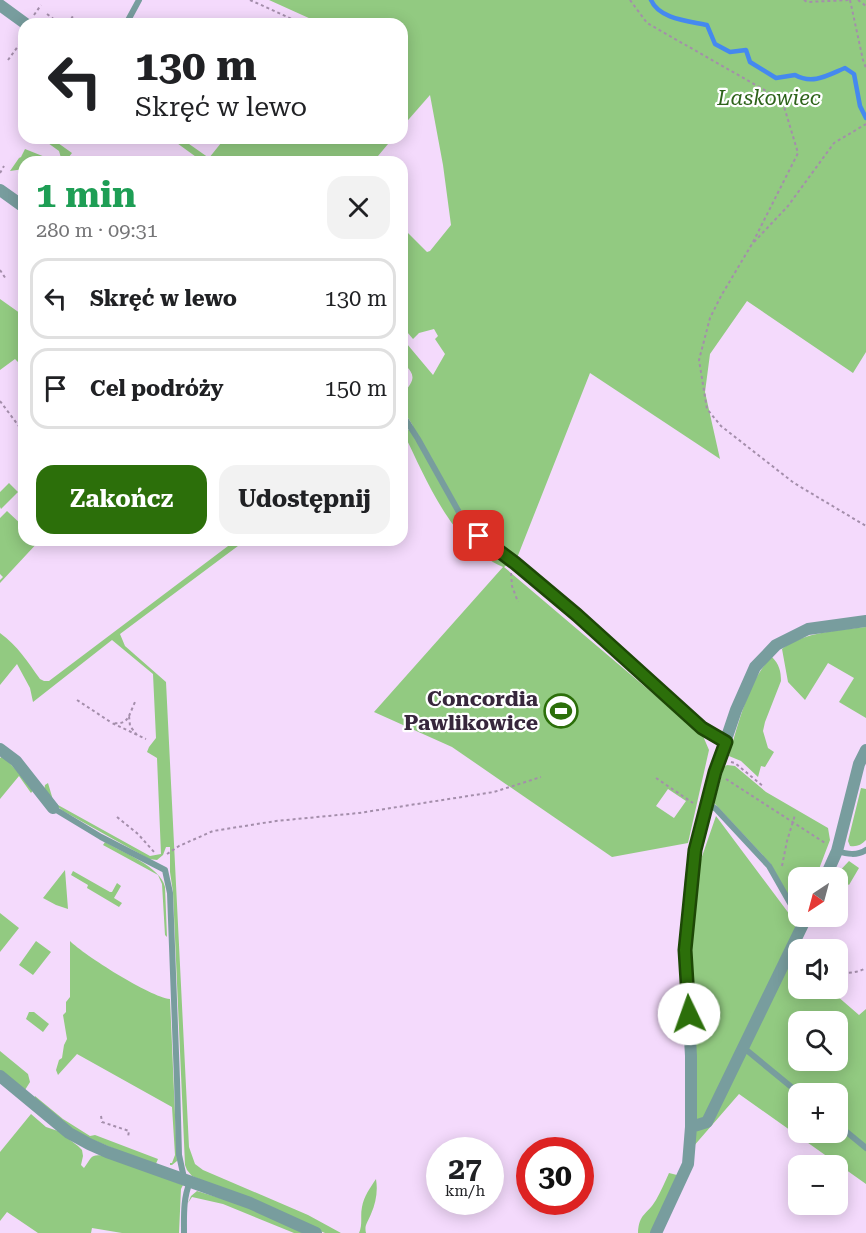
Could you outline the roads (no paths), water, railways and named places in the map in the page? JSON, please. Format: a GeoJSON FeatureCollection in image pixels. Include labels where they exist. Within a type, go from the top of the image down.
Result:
{"type":"FeatureCollection","features":[{"type":"Feature","properties":{"kind":"street"},"geometry":{"type":"LineString","coordinates":[[0,5],[23,18]]}},
{"type":"Feature","properties":{"kind":"street"},"geometry":{"type":"LineString","coordinates":[[0,190],[18,203]]}},
{"type":"Feature","properties":{"kind":"street"},"geometry":{"type":"LineString","coordinates":[[656,1233],[688,1164],[691,1127],[691,1056],[685,950],[695,850],[715,772],[736,710],[755,667],[776,645],[808,629],[866,621]]}},
{"type":"Feature","properties":{"kind":"street"},"geometry":{"type":"LineString","coordinates":[[0,749],[16,761],[53,808]]}},
{"type":"Feature","properties":{"kind":"street"},"geometry":{"type":"LineString","coordinates":[[830,867],[862,777],[859,764],[866,750]]}},
{"type":"Feature","properties":{"kind":"street"},"geometry":{"type":"LineString","coordinates":[[691,1127],[707,1122],[744,1048],[798,927]]}},
{"type":"Feature","properties":{"kind":"street"},"geometry":{"type":"LineString","coordinates":[[0,1076],[69,1133],[89,1144],[267,1210],[316,1233]]}},
{"type":"Feature","properties":{"kind":"lane"},"geometry":{"type":"LineString","coordinates":[[129,18],[139,0]]}},
{"type":"Feature","properties":{"kind":"lane"},"geometry":{"type":"LineString","coordinates":[[408,424],[469,526],[577,615],[702,728],[726,742]]}},
{"type":"Feature","properties":{"kind":"lane"},"geometry":{"type":"LineString","coordinates":[[707,803],[716,809],[768,866],[788,900]]}},
{"type":"Feature","properties":{"kind":"lane"},"geometry":{"type":"LineString","coordinates":[[53,808],[101,837],[165,870],[170,905],[179,1155],[187,1180],[184,1233]]}},
{"type":"Feature","properties":{"kind":"lane"},"geometry":{"type":"LineString","coordinates":[[837,851],[849,855],[866,850]]}},
{"type":"Feature","properties":{"kind":"lane"},"geometry":{"type":"LineString","coordinates":[[744,1048],[788,1084]]}},
{"type":"Feature","properties":{"kind":"lane"},"geometry":{"type":"LineString","coordinates":[[848,1133],[866,1148]]}},
{"type":"Feature","properties":{"kind":"waterway"},"geometry":{"type":"LineString","coordinates":[[651,0],[660,11],[667,15],[707,25],[715,44],[730,52],[746,50],[750,62],[776,78],[795,75],[814,79],[845,68],[854,74],[860,106],[866,118]]}},
{"type":"Feature","properties":{"kind":"place","name":"Concordia Pawlikowice"},"geometry":{"type":"Point","coordinates":[561,711]}},
{"type":"Feature","properties":{"kind":"park label","name":"Laskowiec"},"geometry":{"type":"Point","coordinates":[769,98]}}]}
